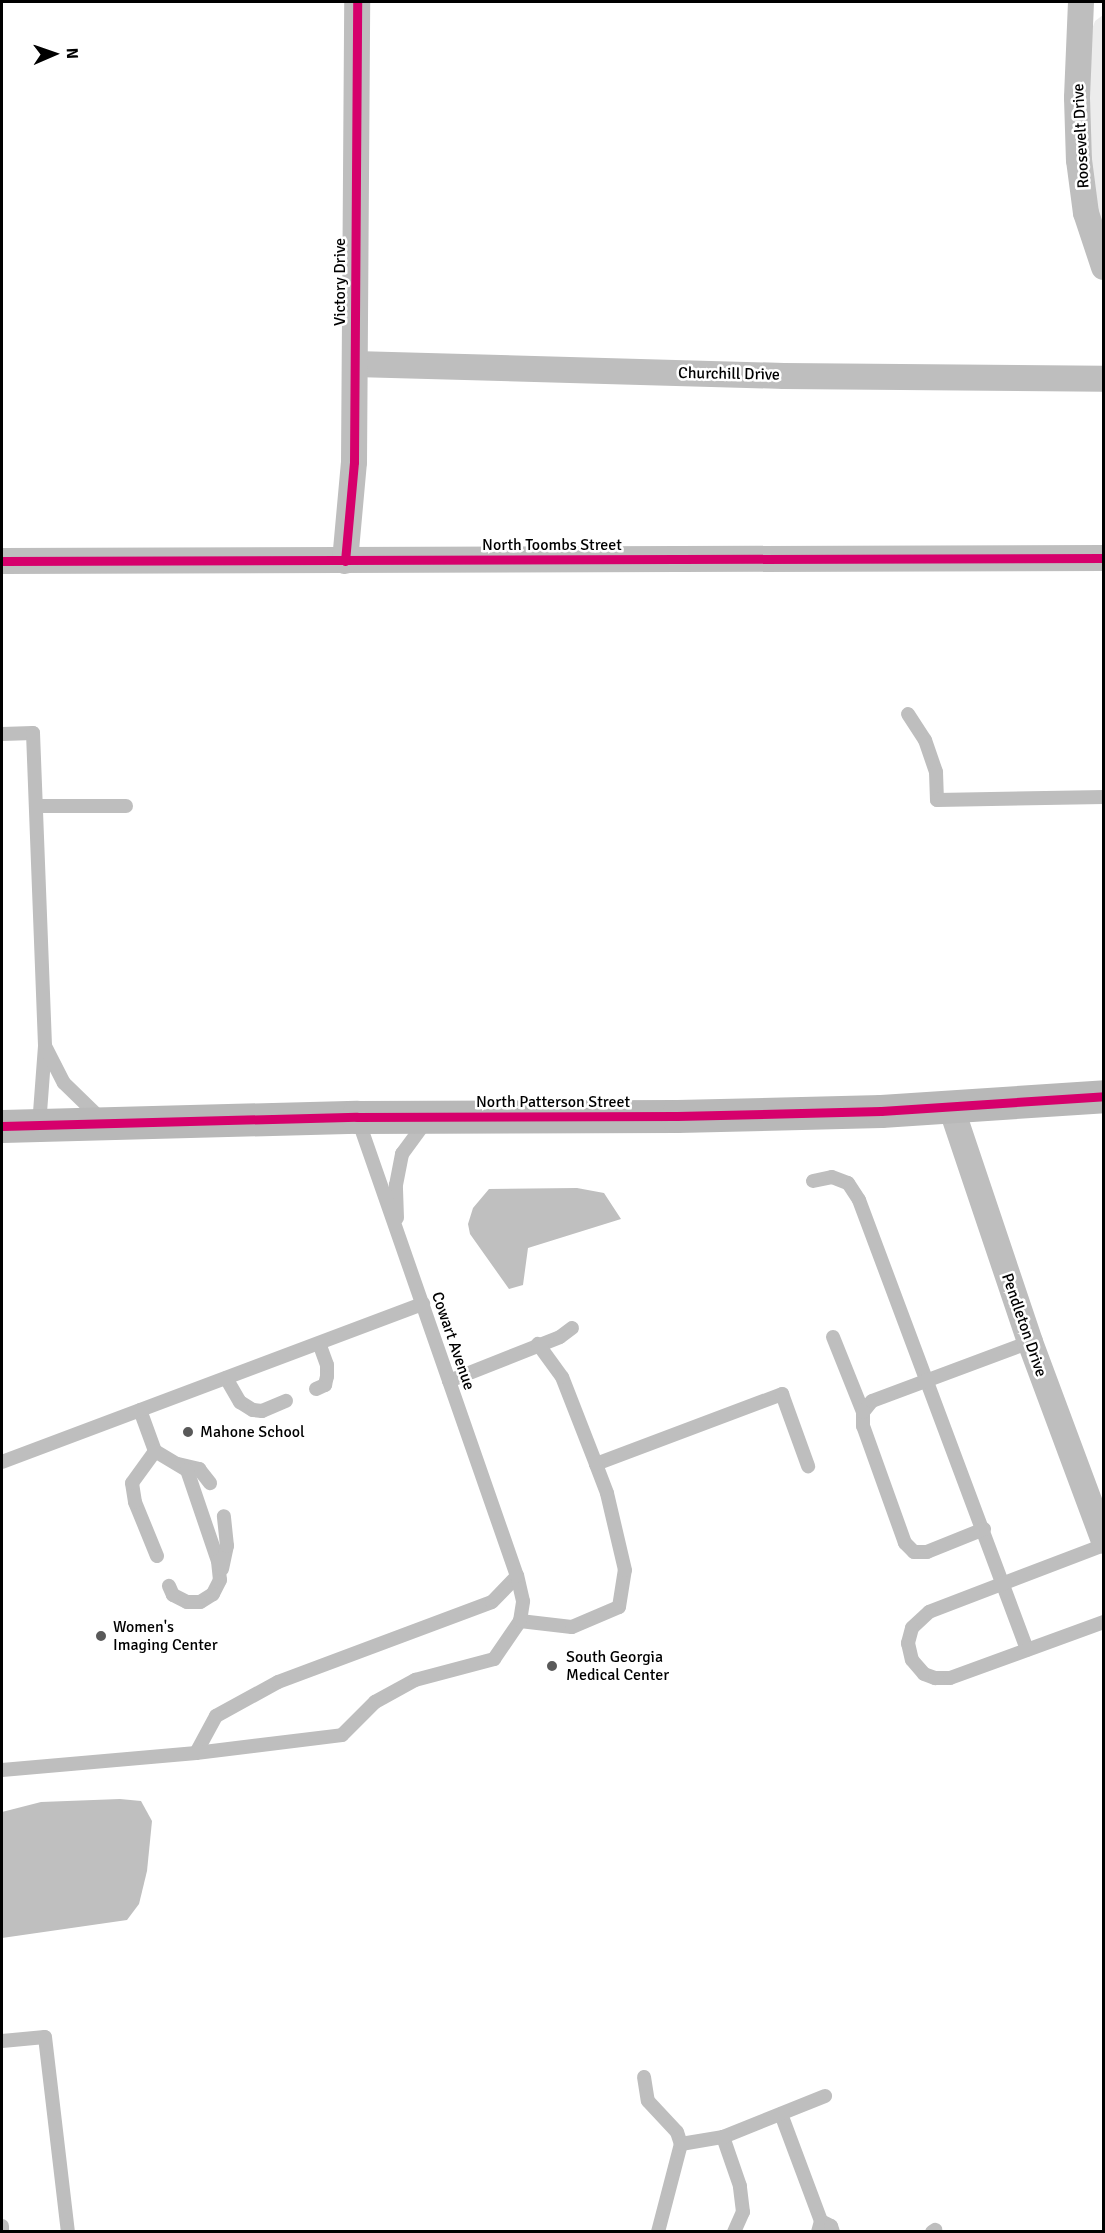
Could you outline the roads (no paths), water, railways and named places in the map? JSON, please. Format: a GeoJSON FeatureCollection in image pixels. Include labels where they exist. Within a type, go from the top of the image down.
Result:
{"type":"FeatureCollection","features":[{"type":"Feature","properties":{"kind":"main road","name":"North Patterson Street"},"geometry":{"type":"LineString","coordinates":[[2,1126],[357,1117],[677,1116],[951,1107],[1104,1096]]}},
{"type":"Feature","properties":{"kind":"street","name":"Victory Drive"},"geometry":{"type":"LineString","coordinates":[[345,561],[354,462],[357,2]]}},
{"type":"Feature","properties":{"kind":"street","name":"Roosevelt Drive"},"geometry":{"type":"LineString","coordinates":[[1081,2],[1077,98],[1079,160],[1086,213],[1104,267]]}},
{"type":"Feature","properties":{"kind":"street","name":"Churchill Drive"},"geometry":{"type":"LineString","coordinates":[[355,364],[784,376],[1104,379]]}},
{"type":"Feature","properties":{"kind":"street","name":"North Toombs Street"},"geometry":{"type":"LineString","coordinates":[[2,561],[1104,558]]}},
{"type":"Feature","properties":{"kind":"street","name":"Pendleton Drive"},"geometry":{"type":"LineString","coordinates":[[951,1107],[1029,1342],[1104,1543]]}},
{"type":"Feature","properties":{"kind":"lane"},"geometry":{"type":"LineString","coordinates":[[908,714],[925,740],[936,772],[937,800],[1104,797]]}},
{"type":"Feature","properties":{"kind":"lane"},"geometry":{"type":"LineString","coordinates":[[2,734],[33,733],[45,1046],[39,1125]]}},
{"type":"Feature","properties":{"kind":"lane"},"geometry":{"type":"LineString","coordinates":[[36,806],[126,806]]}},
{"type":"Feature","properties":{"kind":"lane"},"geometry":{"type":"LineString","coordinates":[[45,1046],[64,1083],[107,1124]]}},
{"type":"Feature","properties":{"kind":"lane","name":"Cowart Avenue"},"geometry":{"type":"LineString","coordinates":[[357,1117],[517,1576],[523,1601],[520,1621]]}},
{"type":"Feature","properties":{"kind":"lane"},"geometry":{"type":"LineString","coordinates":[[397,1232],[396,1185],[402,1154],[430,1117]]}},
{"type":"Feature","properties":{"kind":"lane"},"geometry":{"type":"LineString","coordinates":[[813,1181],[832,1177],[848,1184],[859,1200],[984,1529],[1001,1584],[1027,1650]]}},
{"type":"Feature","properties":{"kind":"lane"},"geometry":{"type":"LineString","coordinates":[[2,1462],[423,1304]]}},
{"type":"Feature","properties":{"kind":"lane"},"geometry":{"type":"LineString","coordinates":[[449,1381],[538,1344],[574,1334]]}},
{"type":"Feature","properties":{"kind":"lane"},"geometry":{"type":"LineString","coordinates":[[833,1336],[863,1412],[863,1426],[905,1543],[914,1552],[927,1552],[984,1529]]}},
{"type":"Feature","properties":{"kind":"lane"},"geometry":{"type":"LineString","coordinates":[[863,1412],[872,1401],[1029,1342]]}},
{"type":"Feature","properties":{"kind":"lane"},"geometry":{"type":"LineString","coordinates":[[316,1389],[325,1385],[327,1376],[327,1365],[319,1343]]}},
{"type":"Feature","properties":{"kind":"lane"},"geometry":{"type":"LineString","coordinates":[[2,1770],[195,1753],[342,1735],[375,1702],[415,1680],[494,1659],[520,1621],[572,1627],[619,1607],[625,1570],[607,1493],[562,1377],[538,1344]]}},
{"type":"Feature","properties":{"kind":"lane"},"geometry":{"type":"LineString","coordinates":[[226,1378],[240,1402],[253,1410],[262,1410],[286,1401]]}},
{"type":"Feature","properties":{"kind":"lane"},"geometry":{"type":"LineString","coordinates":[[596,1464],[782,1394],[808,1466]]}},
{"type":"Feature","properties":{"kind":"lane"},"geometry":{"type":"LineString","coordinates":[[140,1410],[155,1451],[187,1470],[218,1561],[220,1580]]}},
{"type":"Feature","properties":{"kind":"lane"},"geometry":{"type":"LineString","coordinates":[[155,1451],[132,1483],[135,1502],[157,1556]]}},
{"type":"Feature","properties":{"kind":"lane"},"geometry":{"type":"LineString","coordinates":[[175,1463],[199,1469],[210,1483]]}},
{"type":"Feature","properties":{"kind":"lane"},"geometry":{"type":"LineString","coordinates":[[169,1586],[173,1595],[187,1602],[200,1602],[213,1594],[220,1580],[227,1546],[224,1516]]}},
{"type":"Feature","properties":{"kind":"lane"},"geometry":{"type":"LineString","coordinates":[[1104,1543],[929,1612],[912,1628],[908,1643],[912,1660],[924,1674],[935,1678],[950,1678],[1104,1622]]}},
{"type":"Feature","properties":{"kind":"lane"},"geometry":{"type":"LineString","coordinates":[[195,1753],[216,1716],[278,1682],[492,1602],[517,1576]]}},
{"type":"Feature","properties":{"kind":"lane"},"geometry":{"type":"LineString","coordinates":[[2,2041],[45,2037],[68,2232]]}},
{"type":"Feature","properties":{"kind":"lane"},"geometry":{"type":"LineString","coordinates":[[644,2077],[648,2101],[677,2132],[681,2144],[661,2231]]}},
{"type":"Feature","properties":{"kind":"lane"},"geometry":{"type":"LineString","coordinates":[[681,2144],[723,2137],[825,2097]]}},
{"type":"Feature","properties":{"kind":"lane"},"geometry":{"type":"LineString","coordinates":[[781,2114],[820,2226],[831,2226],[833,2232]]}},
{"type":"Feature","properties":{"kind":"lane"},"geometry":{"type":"LineString","coordinates":[[723,2137],[740,2186],[743,2212],[734,2232]]}},
{"type":"Feature","properties":{"kind":"lane"},"geometry":{"type":"LineString","coordinates":[[2,2226],[2,2232]]}},
{"type":"Feature","properties":{"kind":"place","name":"Mahone School"},"geometry":{"type":"Point","coordinates":[188,1432]}},
{"type":"Feature","properties":{"kind":"place","name":"Women's Imaging Center"},"geometry":{"type":"Point","coordinates":[101,1636]}},
{"type":"Feature","properties":{"kind":"place","name":"South Georgia Medical Center"},"geometry":{"type":"Point","coordinates":[552,1666]}}]}
